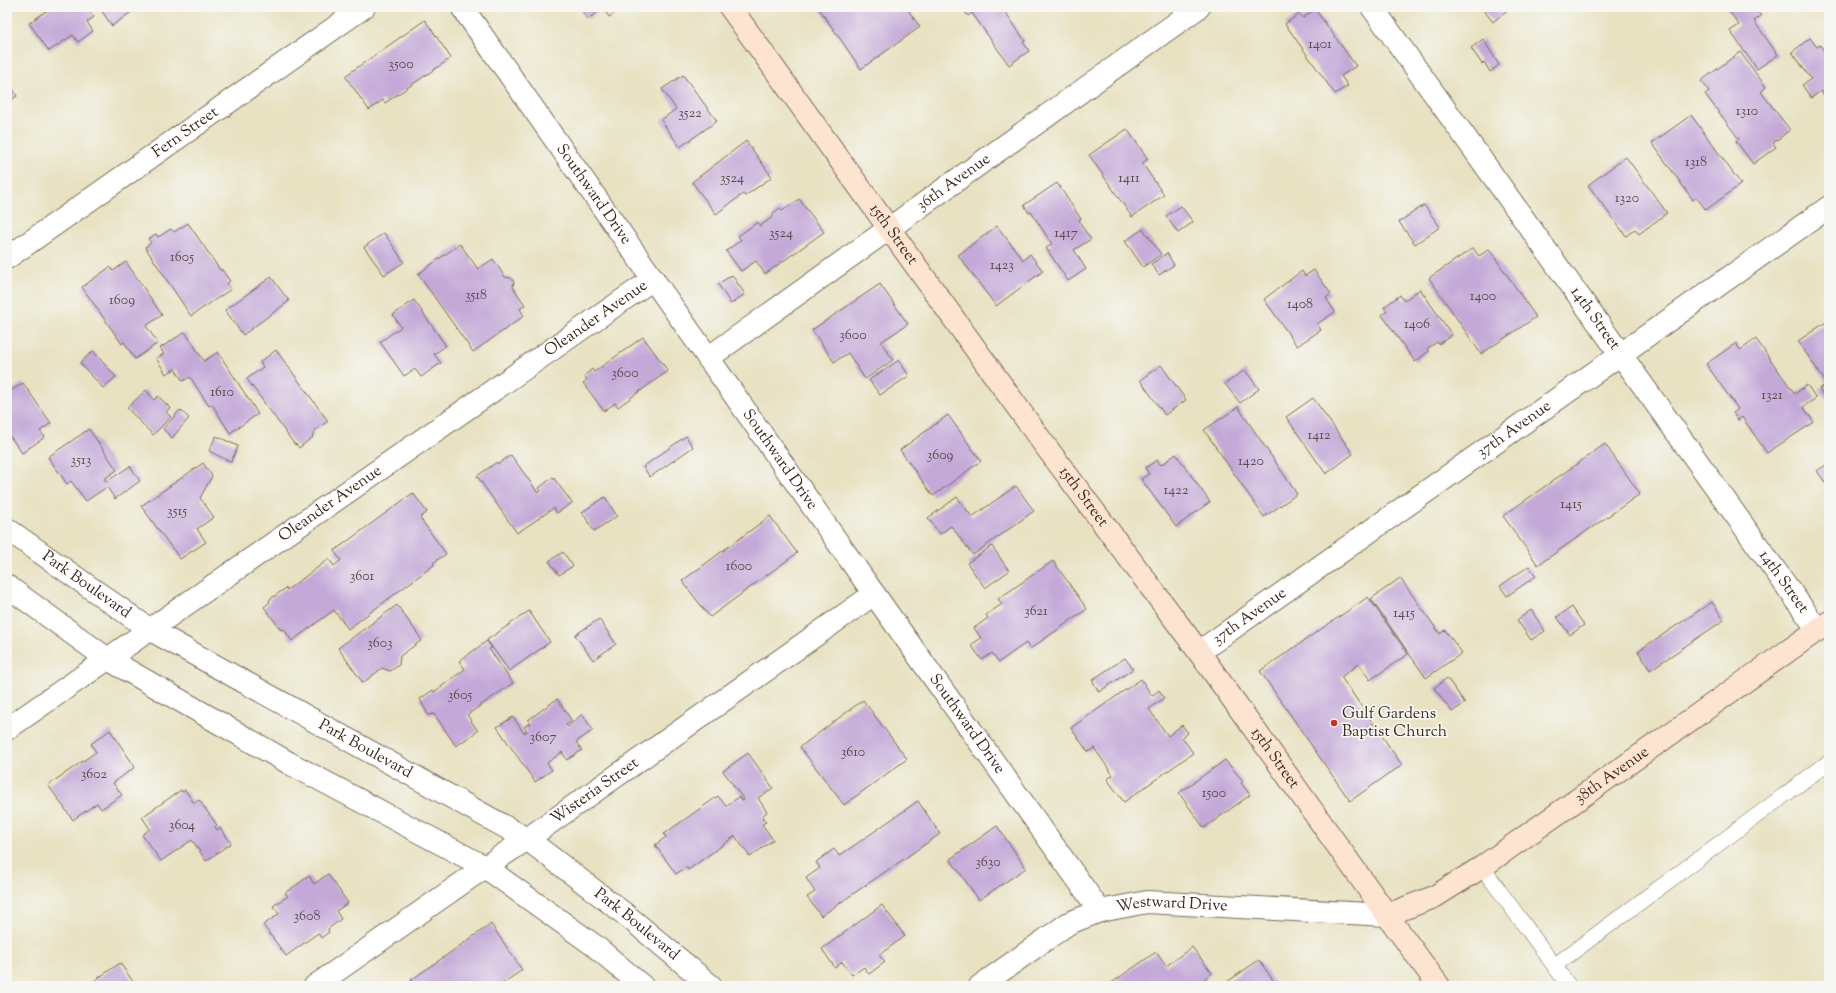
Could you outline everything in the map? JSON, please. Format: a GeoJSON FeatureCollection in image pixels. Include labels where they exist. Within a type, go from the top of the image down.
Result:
{"type":"FeatureCollection","features":[{"type":"Feature","properties":{"kind":"main road","name":"15th Street"},"geometry":{"type":"LineString","coordinates":[[730,7],[1038,436],[1199,652],[1387,916],[1439,986]]}},
{"type":"Feature","properties":{"kind":"main road","name":"38th Avenue"},"geometry":{"type":"LineString","coordinates":[[1387,916],[1434,897],[1482,867],[1825,631]]}},
{"type":"Feature","properties":{"kind":"street","name":"Fern Street"},"geometry":{"type":"LineString","coordinates":[[7,258],[364,7]]}},
{"type":"Feature","properties":{"kind":"street","name":"Southward Drive"},"geometry":{"type":"LineString","coordinates":[[462,7],[874,594],[1100,911]]}},
{"type":"Feature","properties":{"kind":"street","name":"36th Avenue"},"geometry":{"type":"LineString","coordinates":[[708,358],[1199,7]]}},
{"type":"Feature","properties":{"kind":"street","name":"14th Street"},"geometry":{"type":"LineString","coordinates":[[1372,7],[1620,354],[1825,631]]}},
{"type":"Feature","properties":{"kind":"street","name":"37th Avenue"},"geometry":{"type":"LineString","coordinates":[[1199,652],[1829,207]]}},
{"type":"Feature","properties":{"kind":"street","name":"Oleander Avenue"},"geometry":{"type":"LineString","coordinates":[[7,728],[653,279]]}},
{"type":"Feature","properties":{"kind":"street","name":"Park Boulevard"},"geometry":{"type":"LineString","coordinates":[[7,529],[150,628],[527,839],[626,915],[711,986]]}},
{"type":"Feature","properties":{"kind":"street"},"geometry":{"type":"LineString","coordinates":[[7,586],[106,658],[289,764],[484,867],[595,946],[642,986]]}},
{"type":"Feature","properties":{"kind":"street","name":"Wisteria Street"},"geometry":{"type":"LineString","coordinates":[[315,986],[484,867],[527,839],[874,594]]}},
{"type":"Feature","properties":{"kind":"street","name":"Westward Drive"},"geometry":{"type":"LineString","coordinates":[[980,986],[1069,923],[1100,911],[1147,902],[1387,916]]}},
{"type":"Feature","properties":{"kind":"lane"},"geometry":{"type":"LineString","coordinates":[[1554,966],[1829,762]]}},
{"type":"Feature","properties":{"kind":"lane"},"geometry":{"type":"LineString","coordinates":[[1482,867],[1569,986]]}},
{"type":"Feature","properties":{"kind":"building"},"geometry":{"type":"Polygon","coordinates":[[[52,7],[87,7],[94,17],[87,22],[93,31],[78,42],[73,35],[49,51],[29,23],[52,7]]]}},
{"type":"Feature","properties":{"kind":"building"},"geometry":{"type":"Polygon","coordinates":[[[99,7],[138,7],[112,26],[99,7]]]}},
{"type":"Feature","properties":{"kind":"building"},"geometry":{"type":"Polygon","coordinates":[[[579,7],[624,7],[609,17],[603,8],[588,19],[579,7]]]}},
{"type":"Feature","properties":{"kind":"building"},"geometry":{"type":"Polygon","coordinates":[[[824,7],[906,7],[920,27],[861,69],[820,10],[824,7]]]}},
{"type":"Feature","properties":{"kind":"building"},"geometry":{"type":"Polygon","coordinates":[[[962,7],[1002,7],[1025,41],[1023,42],[1029,51],[1009,65],[972,13],[968,16],[962,7]]]}},
{"type":"Feature","properties":{"kind":"building"},"geometry":{"type":"Polygon","coordinates":[[[1481,7],[1511,7],[1493,22],[1481,7]]]}},
{"type":"Feature","properties":{"kind":"building"},"geometry":{"type":"Polygon","coordinates":[[[1726,7],[1760,7],[1756,10],[1761,16],[1754,21],[1778,55],[1757,69],[1730,31],[1739,25],[1726,7]]]}},
{"type":"Feature","properties":{"kind":"building"},"geometry":{"type":"Polygon","coordinates":[[[1315,9],[1356,66],[1341,76],[1348,86],[1335,94],[1285,24],[1299,14],[1303,18],[1315,9]]]}},
{"type":"Feature","properties":{"kind":"building"},"geometry":{"type":"Polygon","coordinates":[[[425,20],[451,58],[385,103],[383,100],[369,110],[345,76],[425,20]]]}},
{"type":"Feature","properties":{"kind":"building"},"geometry":{"type":"Polygon","coordinates":[[[1810,38],[1817,47],[1820,45],[1829,58],[1829,102],[1821,91],[1811,98],[1802,85],[1811,79],[1792,52],[1810,38]]]}},
{"type":"Feature","properties":{"kind":"building"},"geometry":{"type":"Polygon","coordinates":[[[1483,39],[1499,65],[1490,72],[1484,62],[1482,64],[1471,48],[1483,39]]]}},
{"type":"Feature","properties":{"kind":"building"},"geometry":{"type":"Polygon","coordinates":[[[1740,52],[1766,87],[1761,92],[1790,130],[1773,143],[1776,147],[1753,164],[1736,141],[1739,139],[1705,94],[1709,91],[1701,81],[1740,52]]]}},
{"type":"Feature","properties":{"kind":"building"},"geometry":{"type":"Polygon","coordinates":[[[683,75],[717,121],[680,147],[661,120],[676,109],[662,89],[683,75]]]}},
{"type":"Feature","properties":{"kind":"building"},"geometry":{"type":"Polygon","coordinates":[[[7,81],[17,96],[7,103],[7,81]]]}},
{"type":"Feature","properties":{"kind":"building"},"geometry":{"type":"Polygon","coordinates":[[[1691,115],[1741,184],[1706,210],[1696,197],[1693,200],[1652,143],[1691,115]]]}},
{"type":"Feature","properties":{"kind":"building"},"geometry":{"type":"Polygon","coordinates":[[[1127,129],[1148,159],[1142,163],[1164,195],[1132,217],[1089,155],[1127,129]]]}},
{"type":"Feature","properties":{"kind":"building"},"geometry":{"type":"Polygon","coordinates":[[[746,141],[772,177],[745,196],[743,194],[716,214],[692,182],[746,141]]]}},
{"type":"Feature","properties":{"kind":"building"},"geometry":{"type":"Polygon","coordinates":[[[1626,157],[1667,213],[1639,234],[1635,229],[1626,236],[1588,185],[1626,157]]]}},
{"type":"Feature","properties":{"kind":"building"},"geometry":{"type":"Polygon","coordinates":[[[1057,183],[1081,219],[1079,220],[1083,228],[1091,239],[1074,250],[1086,269],[1068,281],[1046,248],[1052,244],[1031,212],[1029,213],[1024,205],[1057,183]]]}},
{"type":"Feature","properties":{"kind":"building"},"geometry":{"type":"Polygon","coordinates":[[[799,199],[824,232],[765,274],[756,261],[741,271],[726,251],[741,240],[738,236],[758,222],[760,226],[774,216],[772,214],[780,208],[782,211],[799,199]]]}},
{"type":"Feature","properties":{"kind":"building"},"geometry":{"type":"Polygon","coordinates":[[[1424,205],[1440,227],[1415,244],[1399,222],[1424,205]]]}},
{"type":"Feature","properties":{"kind":"building"},"geometry":{"type":"Polygon","coordinates":[[[1181,206],[1193,222],[1178,233],[1166,216],[1181,206]]]}},
{"type":"Feature","properties":{"kind":"building"},"geometry":{"type":"Polygon","coordinates":[[[188,223],[220,270],[222,270],[230,281],[227,283],[231,289],[191,316],[145,247],[151,243],[148,239],[156,234],[158,237],[171,229],[174,232],[188,223]]]}},
{"type":"Feature","properties":{"kind":"building"},"geometry":{"type":"Polygon","coordinates":[[[997,226],[1023,260],[1030,254],[1043,271],[996,306],[958,255],[997,226]]]}},
{"type":"Feature","properties":{"kind":"building"},"geometry":{"type":"Polygon","coordinates":[[[1143,229],[1161,254],[1143,267],[1125,241],[1143,229]]]}},
{"type":"Feature","properties":{"kind":"building"},"geometry":{"type":"Polygon","coordinates":[[[384,233],[404,262],[384,275],[364,247],[384,233]]]}},
{"type":"Feature","properties":{"kind":"building"},"geometry":{"type":"Polygon","coordinates":[[[460,244],[478,269],[493,259],[505,277],[511,278],[514,282],[513,287],[525,305],[520,309],[524,316],[473,352],[418,274],[460,244]]]}},
{"type":"Feature","properties":{"kind":"building"},"geometry":{"type":"Polygon","coordinates":[[[1473,248],[1479,256],[1489,249],[1536,317],[1481,354],[1429,278],[1473,248]]]}},
{"type":"Feature","properties":{"kind":"building"},"geometry":{"type":"Polygon","coordinates":[[[1167,253],[1174,265],[1159,275],[1151,264],[1167,253]]]}},
{"type":"Feature","properties":{"kind":"building"},"geometry":{"type":"Polygon","coordinates":[[[126,262],[162,315],[146,326],[158,343],[135,359],[124,342],[122,344],[82,287],[110,267],[113,271],[126,262]]]}},
{"type":"Feature","properties":{"kind":"building"},"geometry":{"type":"Polygon","coordinates":[[[1314,270],[1331,294],[1326,298],[1335,312],[1317,324],[1321,330],[1297,346],[1264,299],[1302,271],[1305,276],[1314,270]]]}},
{"type":"Feature","properties":{"kind":"building"},"geometry":{"type":"Polygon","coordinates":[[[732,275],[745,294],[731,304],[718,284],[732,275]]]}},
{"type":"Feature","properties":{"kind":"building"},"geometry":{"type":"Polygon","coordinates":[[[271,277],[289,301],[243,335],[225,310],[271,277]]]}},
{"type":"Feature","properties":{"kind":"building"},"geometry":{"type":"Polygon","coordinates":[[[880,284],[908,324],[881,342],[893,360],[865,379],[848,353],[834,362],[812,330],[880,284]]]}},
{"type":"Feature","properties":{"kind":"building"},"geometry":{"type":"Polygon","coordinates":[[[1420,289],[1452,335],[1439,344],[1437,342],[1427,349],[1429,351],[1415,362],[1382,315],[1387,311],[1384,307],[1400,295],[1404,301],[1420,289]]]}},
{"type":"Feature","properties":{"kind":"building"},"geometry":{"type":"Polygon","coordinates":[[[414,300],[446,346],[434,354],[441,363],[421,377],[415,369],[404,376],[380,342],[401,327],[393,315],[414,300]]]}},
{"type":"Feature","properties":{"kind":"building"},"geometry":{"type":"Polygon","coordinates":[[[1829,320],[1829,404],[1819,389],[1827,384],[1798,341],[1829,320]]]}},
{"type":"Feature","properties":{"kind":"building"},"geometry":{"type":"Polygon","coordinates":[[[185,332],[204,361],[218,352],[258,414],[230,433],[212,404],[209,406],[190,377],[183,381],[175,369],[166,374],[156,358],[164,354],[160,348],[185,332]]]}},
{"type":"Feature","properties":{"kind":"building"},"geometry":{"type":"Polygon","coordinates":[[[643,337],[668,371],[618,407],[615,403],[604,411],[583,383],[587,380],[584,376],[592,369],[594,372],[643,337]]]}},
{"type":"Feature","properties":{"kind":"building"},"geometry":{"type":"Polygon","coordinates":[[[1756,339],[1795,394],[1807,385],[1816,398],[1803,407],[1814,422],[1767,453],[1742,417],[1738,420],[1733,413],[1738,409],[1706,364],[1736,343],[1740,350],[1756,339]]]}},
{"type":"Feature","properties":{"kind":"building"},"geometry":{"type":"Polygon","coordinates":[[[276,350],[328,421],[313,432],[313,437],[299,448],[296,444],[295,445],[247,379],[263,367],[260,362],[276,350]]]}},
{"type":"Feature","properties":{"kind":"building"},"geometry":{"type":"Polygon","coordinates":[[[93,351],[116,377],[103,388],[80,363],[93,351]]]}},
{"type":"Feature","properties":{"kind":"building"},"geometry":{"type":"Polygon","coordinates":[[[899,360],[909,376],[880,395],[869,380],[899,360]]]}},
{"type":"Feature","properties":{"kind":"building"},"geometry":{"type":"Polygon","coordinates":[[[1161,365],[1186,400],[1165,415],[1140,380],[1161,365]]]}},
{"type":"Feature","properties":{"kind":"building"},"geometry":{"type":"Polygon","coordinates":[[[1245,370],[1259,389],[1240,403],[1225,384],[1245,370]]]}},
{"type":"Feature","properties":{"kind":"building"},"geometry":{"type":"Polygon","coordinates":[[[23,383],[51,423],[40,431],[45,437],[22,453],[7,432],[7,393],[23,383]]]}},
{"type":"Feature","properties":{"kind":"building"},"geometry":{"type":"Polygon","coordinates":[[[146,390],[154,400],[158,396],[170,408],[166,412],[171,417],[153,435],[127,408],[146,390]]]}},
{"type":"Feature","properties":{"kind":"building"},"geometry":{"type":"Polygon","coordinates":[[[1313,398],[1353,454],[1326,474],[1286,417],[1313,398]]]}},
{"type":"Feature","properties":{"kind":"building"},"geometry":{"type":"Polygon","coordinates":[[[1238,407],[1297,494],[1264,517],[1204,430],[1238,407]]]}},
{"type":"Feature","properties":{"kind":"building"},"geometry":{"type":"Polygon","coordinates":[[[180,410],[189,418],[172,438],[163,429],[180,410]]]}},
{"type":"Feature","properties":{"kind":"building"},"geometry":{"type":"Polygon","coordinates":[[[948,415],[981,461],[933,496],[900,450],[948,415]]]}},
{"type":"Feature","properties":{"kind":"building"},"geometry":{"type":"Polygon","coordinates":[[[89,429],[117,470],[104,479],[106,482],[130,466],[140,481],[115,499],[107,487],[86,501],[71,481],[67,484],[48,457],[89,429]]]}},
{"type":"Feature","properties":{"kind":"building"},"geometry":{"type":"Polygon","coordinates":[[[216,436],[238,446],[231,462],[209,451],[216,436]]]}},
{"type":"Feature","properties":{"kind":"building"},"geometry":{"type":"Polygon","coordinates":[[[686,436],[693,447],[650,477],[643,467],[686,436]]]}},
{"type":"Feature","properties":{"kind":"building"},"geometry":{"type":"Polygon","coordinates":[[[1605,444],[1640,494],[1538,565],[1503,516],[1605,444]]]}},
{"type":"Feature","properties":{"kind":"building"},"geometry":{"type":"Polygon","coordinates":[[[1176,454],[1210,502],[1176,527],[1141,479],[1149,474],[1145,468],[1157,460],[1161,465],[1176,454]]]}},
{"type":"Feature","properties":{"kind":"building"},"geometry":{"type":"Polygon","coordinates":[[[511,455],[538,493],[541,491],[539,488],[553,477],[572,503],[557,513],[554,508],[517,533],[477,476],[497,462],[498,464],[511,455]]]}},
{"type":"Feature","properties":{"kind":"building"},"geometry":{"type":"Polygon","coordinates":[[[203,463],[212,476],[200,498],[214,517],[197,529],[206,542],[180,559],[141,506],[203,463]]]}},
{"type":"Feature","properties":{"kind":"building"},"geometry":{"type":"Polygon","coordinates":[[[1829,463],[1829,488],[1817,471],[1829,463]]]}},
{"type":"Feature","properties":{"kind":"building"},"geometry":{"type":"Polygon","coordinates":[[[1016,486],[1034,511],[973,555],[951,526],[940,534],[928,518],[957,497],[972,517],[1016,486]]]}},
{"type":"Feature","properties":{"kind":"building"},"geometry":{"type":"Polygon","coordinates":[[[413,493],[427,512],[420,518],[446,554],[433,563],[434,565],[348,629],[334,610],[292,641],[284,629],[281,630],[264,607],[270,602],[269,600],[286,588],[287,590],[329,559],[334,566],[341,560],[334,551],[413,493]]]}},
{"type":"Feature","properties":{"kind":"building"},"geometry":{"type":"Polygon","coordinates":[[[605,497],[617,516],[594,531],[582,512],[605,497]]]}},
{"type":"Feature","properties":{"kind":"building"},"geometry":{"type":"Polygon","coordinates":[[[770,516],[797,553],[710,617],[682,581],[770,516]]]}},
{"type":"Feature","properties":{"kind":"building"},"geometry":{"type":"Polygon","coordinates":[[[992,546],[1009,571],[985,588],[967,563],[992,546]]]}},
{"type":"Feature","properties":{"kind":"building"},"geometry":{"type":"Polygon","coordinates":[[[563,552],[573,566],[559,575],[549,561],[563,552]]]}},
{"type":"Feature","properties":{"kind":"building"},"geometry":{"type":"Polygon","coordinates":[[[1053,561],[1087,609],[1030,649],[1026,643],[999,662],[992,653],[982,660],[971,645],[981,638],[974,628],[988,618],[986,615],[1002,604],[998,599],[1053,561]]]}},
{"type":"Feature","properties":{"kind":"building"},"geometry":{"type":"Polygon","coordinates":[[[1529,566],[1536,576],[1507,596],[1500,586],[1529,566]]]}},
{"type":"Feature","properties":{"kind":"building"},"geometry":{"type":"Polygon","coordinates":[[[1400,578],[1440,634],[1445,630],[1462,653],[1426,678],[1371,599],[1400,578]]]}},
{"type":"Feature","properties":{"kind":"building","name":"Gulf Gardens Baptist Church"},"geometry":{"type":"Polygon","coordinates":[[[1368,597],[1408,654],[1370,680],[1359,664],[1341,677],[1402,765],[1350,801],[1260,671],[1368,597]]]}},
{"type":"Feature","properties":{"kind":"building"},"geometry":{"type":"Polygon","coordinates":[[[1712,602],[1724,620],[1650,670],[1638,651],[1712,602]]]}},
{"type":"Feature","properties":{"kind":"building"},"geometry":{"type":"Polygon","coordinates":[[[397,605],[422,640],[400,656],[399,665],[390,671],[382,668],[363,683],[338,648],[397,605]]]}},
{"type":"Feature","properties":{"kind":"building"},"geometry":{"type":"Polygon","coordinates":[[[1572,607],[1584,625],[1570,635],[1557,617],[1572,607]]]}},
{"type":"Feature","properties":{"kind":"building"},"geometry":{"type":"Polygon","coordinates":[[[1531,610],[1545,631],[1531,640],[1517,620],[1531,610]]]}},
{"type":"Feature","properties":{"kind":"building"},"geometry":{"type":"Polygon","coordinates":[[[529,611],[550,642],[509,671],[487,640],[529,611]]]}},
{"type":"Feature","properties":{"kind":"building"},"geometry":{"type":"Polygon","coordinates":[[[599,619],[616,644],[593,660],[575,635],[599,619]]]}},
{"type":"Feature","properties":{"kind":"building"},"geometry":{"type":"Polygon","coordinates":[[[487,641],[492,648],[489,649],[513,683],[467,715],[478,731],[456,746],[434,714],[428,715],[420,699],[433,690],[434,692],[465,669],[459,661],[487,641]]]}},
{"type":"Feature","properties":{"kind":"building"},"geometry":{"type":"Polygon","coordinates":[[[1125,658],[1133,669],[1099,692],[1092,680],[1125,658]]]}},
{"type":"Feature","properties":{"kind":"building"},"geometry":{"type":"Polygon","coordinates":[[[1447,678],[1465,703],[1452,712],[1434,688],[1447,678]]]}},
{"type":"Feature","properties":{"kind":"building"},"geometry":{"type":"Polygon","coordinates":[[[1141,679],[1152,696],[1159,690],[1164,698],[1149,709],[1168,736],[1182,725],[1188,733],[1182,737],[1193,753],[1124,802],[1107,779],[1113,775],[1094,748],[1088,752],[1071,728],[1141,679]]]}},
{"type":"Feature","properties":{"kind":"building"},"geometry":{"type":"Polygon","coordinates":[[[557,699],[572,721],[566,725],[568,727],[582,714],[593,730],[576,742],[582,750],[567,760],[562,752],[547,763],[552,770],[535,782],[497,727],[513,717],[524,733],[527,731],[524,727],[530,723],[528,720],[557,699]]]}},
{"type":"Feature","properties":{"kind":"building"},"geometry":{"type":"Polygon","coordinates":[[[863,700],[907,759],[844,805],[800,747],[863,700]]]}},
{"type":"Feature","properties":{"kind":"building"},"geometry":{"type":"Polygon","coordinates":[[[110,730],[135,767],[113,783],[122,795],[101,809],[97,803],[73,820],[48,785],[96,752],[91,744],[110,730]]]}},
{"type":"Feature","properties":{"kind":"building"},"geometry":{"type":"Polygon","coordinates":[[[748,753],[773,788],[758,798],[767,812],[762,816],[766,822],[762,824],[773,840],[750,857],[735,836],[688,870],[686,867],[676,874],[655,845],[666,837],[664,834],[718,796],[726,806],[739,797],[742,801],[744,800],[723,771],[748,753]]]}},
{"type":"Feature","properties":{"kind":"building"},"geometry":{"type":"Polygon","coordinates":[[[1225,760],[1243,781],[1241,783],[1250,795],[1204,828],[1179,793],[1225,760]]]}},
{"type":"Feature","properties":{"kind":"building"},"geometry":{"type":"Polygon","coordinates":[[[181,790],[182,792],[185,790],[194,803],[199,800],[217,825],[215,827],[217,830],[220,828],[231,843],[206,861],[192,840],[161,861],[142,835],[150,829],[142,817],[181,790]]]}},
{"type":"Feature","properties":{"kind":"building"},"geometry":{"type":"Polygon","coordinates":[[[918,801],[940,834],[821,916],[807,897],[815,892],[806,878],[820,868],[816,862],[834,849],[839,856],[918,801]]]}},
{"type":"Feature","properties":{"kind":"building"},"geometry":{"type":"Polygon","coordinates":[[[997,826],[1026,868],[979,900],[950,859],[997,826]]]}},
{"type":"Feature","properties":{"kind":"building"},"geometry":{"type":"Polygon","coordinates":[[[328,874],[348,903],[336,911],[341,919],[328,929],[329,932],[321,938],[318,933],[286,956],[263,925],[279,914],[273,906],[288,896],[285,893],[309,876],[314,884],[328,874]]]}},
{"type":"Feature","properties":{"kind":"building"},"geometry":{"type":"Polygon","coordinates":[[[882,905],[905,936],[879,955],[885,962],[869,974],[864,967],[852,975],[842,962],[835,968],[822,949],[882,905]]]}},
{"type":"Feature","properties":{"kind":"building"},"geometry":{"type":"Polygon","coordinates":[[[491,924],[522,970],[499,986],[415,986],[411,980],[491,924]]]}},
{"type":"Feature","properties":{"kind":"building"},"geometry":{"type":"Polygon","coordinates":[[[1192,947],[1212,973],[1200,983],[1202,986],[1111,986],[1110,984],[1156,952],[1166,966],[1192,947]]]}},
{"type":"Feature","properties":{"kind":"building"},"geometry":{"type":"Polygon","coordinates":[[[1259,960],[1277,986],[1221,986],[1259,960]]]}},
{"type":"Feature","properties":{"kind":"building"},"geometry":{"type":"Polygon","coordinates":[[[120,963],[136,986],[88,985],[120,963]]]}},
{"type":"Feature","properties":{"kind":"place","name":"Gulf Gardens Baptist Church"},"geometry":{"type":"Point","coordinates":[1334,723]}}]}
